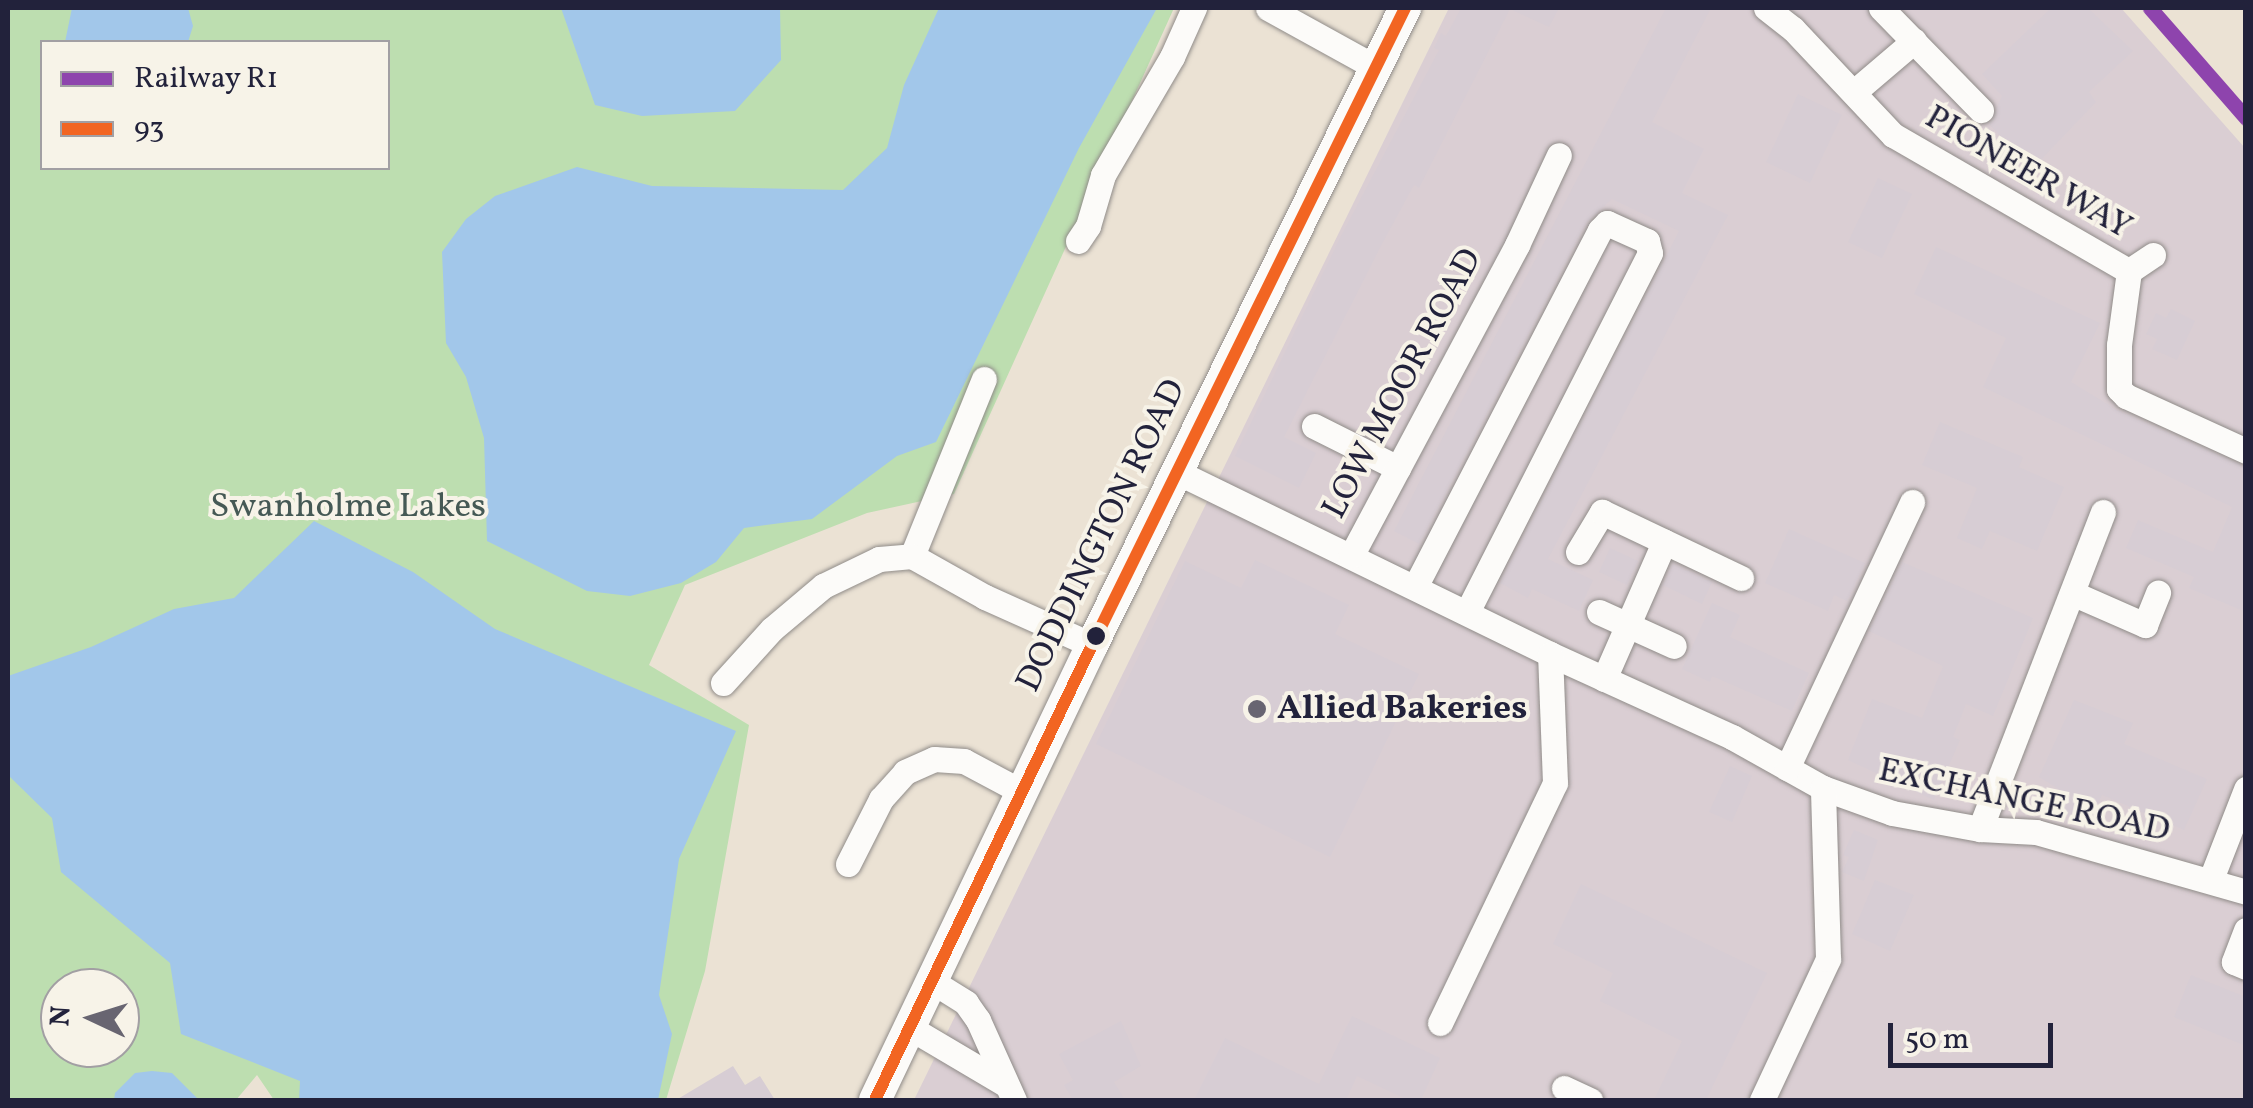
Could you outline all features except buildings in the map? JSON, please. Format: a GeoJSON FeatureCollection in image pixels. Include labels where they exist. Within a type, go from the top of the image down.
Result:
{"type":"FeatureCollection","features":[{"type":"Feature","properties":{"kind":"main road","name":"DODDINGTON ROAD"},"geometry":{"type":"LineString","coordinates":[[875,1100],[1092,645],[1405,8]]}},
{"type":"Feature","properties":{"kind":"street"},"geometry":{"type":"LineString","coordinates":[[1078,241],[1088,226],[1102,175],[1172,57],[1194,8]]}},
{"type":"Feature","properties":{"kind":"street"},"geometry":{"type":"LineString","coordinates":[[1268,8],[1375,67]]}},
{"type":"Feature","properties":{"kind":"street","name":"PIONEER WAY"},"geometry":{"type":"LineString","coordinates":[[1766,8],[1893,135],[2129,271]]}},
{"type":"Feature","properties":{"kind":"street"},"geometry":{"type":"LineString","coordinates":[[1881,8],[1982,110]]}},
{"type":"Feature","properties":{"kind":"street"},"geometry":{"type":"LineString","coordinates":[[1854,92],[1914,40]]}},
{"type":"Feature","properties":{"kind":"street","name":"LOW MOOR ROAD"},"geometry":{"type":"LineString","coordinates":[[1351,556],[1517,245],[1559,155]]}},
{"type":"Feature","properties":{"kind":"street"},"geometry":{"type":"LineString","coordinates":[[1415,587],[1600,230],[1607,223],[1647,241],[1650,252],[1466,612]]}},
{"type":"Feature","properties":{"kind":"street"},"geometry":{"type":"LineString","coordinates":[[2153,255],[2129,271],[2128,302],[2119,345],[2119,388],[2126,396],[2246,451]]}},
{"type":"Feature","properties":{"kind":"street"},"geometry":{"type":"LineString","coordinates":[[912,556],[984,380]]}},
{"type":"Feature","properties":{"kind":"street"},"geometry":{"type":"LineString","coordinates":[[1314,426],[1398,468]]}},
{"type":"Feature","properties":{"kind":"street","name":"EXCHANGE ROAD"},"geometry":{"type":"LineString","coordinates":[[1178,472],[1550,654],[1732,737],[1822,788],[1892,813],[1980,829],[2036,832],[2246,892]]}},
{"type":"Feature","properties":{"kind":"street"},"geometry":{"type":"LineString","coordinates":[[1787,768],[1912,502]]}},
{"type":"Feature","properties":{"kind":"street"},"geometry":{"type":"LineString","coordinates":[[1578,552],[1602,512],[1741,578]]}},
{"type":"Feature","properties":{"kind":"street"},"geometry":{"type":"LineString","coordinates":[[1980,829],[2103,512]]}},
{"type":"Feature","properties":{"kind":"street"},"geometry":{"type":"LineString","coordinates":[[1604,678],[1664,542]]}},
{"type":"Feature","properties":{"kind":"street"},"geometry":{"type":"LineString","coordinates":[[724,683],[772,629],[823,586],[879,559],[912,556],[985,596],[1092,645]]}},
{"type":"Feature","properties":{"kind":"street"},"geometry":{"type":"LineString","coordinates":[[2072,593],[2145,625],[2158,594]]}},
{"type":"Feature","properties":{"kind":"street"},"geometry":{"type":"LineString","coordinates":[[1600,612],[1674,646]]}},
{"type":"Feature","properties":{"kind":"street"},"geometry":{"type":"LineString","coordinates":[[1440,1022],[1554,783],[1550,654]]}},
{"type":"Feature","properties":{"kind":"street"},"geometry":{"type":"LineString","coordinates":[[848,864],[882,799],[905,772],[934,759],[964,762],[1024,793]]}},
{"type":"Feature","properties":{"kind":"street"},"geometry":{"type":"LineString","coordinates":[[1762,1100],[1828,958],[1822,788]]}},
{"type":"Feature","properties":{"kind":"street"},"geometry":{"type":"LineString","coordinates":[[2211,879],[2246,789]]}},
{"type":"Feature","properties":{"kind":"street"},"geometry":{"type":"LineString","coordinates":[[2246,930],[2234,962],[2246,967]]}},
{"type":"Feature","properties":{"kind":"street"},"geometry":{"type":"LineString","coordinates":[[933,982],[966,1003],[978,1020],[1010,1092]]}},
{"type":"Feature","properties":{"kind":"street"},"geometry":{"type":"LineString","coordinates":[[912,1029],[1010,1092]]}},
{"type":"Feature","properties":{"kind":"street"},"geometry":{"type":"LineString","coordinates":[[1564,1088],[1590,1100]]}},
{"type":"Feature","properties":{"kind":"shaded area"},"geometry":{"type":"Polygon","coordinates":[[[1449,8],[2121,8],[2245,148],[2245,1100],[914,1100],[1449,8]]]}},
{"type":"Feature","properties":{"kind":"green space","name":"Swanholme Lakes"},"geometry":{"type":"Polygon","coordinates":[[[8,8],[1174,8],[954,494],[867,513],[685,585],[649,665],[749,725],[705,971],[666,1100],[274,1100],[257,1075],[236,1100],[8,1100],[8,8]]]}},
{"type":"Feature","properties":{"kind":"water"},"geometry":{"type":"Polygon","coordinates":[[[72,8],[188,8],[193,26],[189,40],[65,40],[72,8]]]}},
{"type":"Feature","properties":{"kind":"water"},"geometry":{"type":"Polygon","coordinates":[[[561,8],[780,8],[781,60],[735,111],[642,116],[595,105],[561,8]]]}},
{"type":"Feature","properties":{"kind":"water"},"geometry":{"type":"Polygon","coordinates":[[[939,8],[1157,8],[1079,148],[936,442],[897,456],[812,519],[744,528],[716,562],[681,583],[630,596],[587,591],[487,541],[484,438],[466,377],[446,343],[442,252],[466,219],[495,196],[577,167],[652,186],[843,190],[887,148],[904,85],[939,8]]]}},
{"type":"Feature","properties":{"kind":"water"},"geometry":{"type":"Polygon","coordinates":[[[314,521],[413,572],[495,629],[736,731],[679,859],[659,995],[672,1034],[658,1100],[299,1100],[300,1081],[181,1034],[170,963],[61,872],[52,818],[8,775],[8,676],[91,647],[174,609],[234,598],[314,521]]]}},
{"type":"Feature","properties":{"kind":"water"},"geometry":{"type":"Polygon","coordinates":[[[135,1073],[172,1073],[199,1100],[114,1100],[115,1093],[135,1073]]]}},
{"type":"Feature","properties":{"kind":"rail line","name":"R1"},"geometry":{"type":"LineString","coordinates":[[2150,8],[2246,118]]}},
{"type":"Feature","properties":{"kind":"transit line","name":"93"},"geometry":{"type":"LineString","coordinates":[[875,1100],[1092,645],[1405,8]]}},
{"type":"Feature","properties":{"kind":"place","name":"Allied Bakeries"},"geometry":{"type":"Point","coordinates":[1257,709]}}]}
